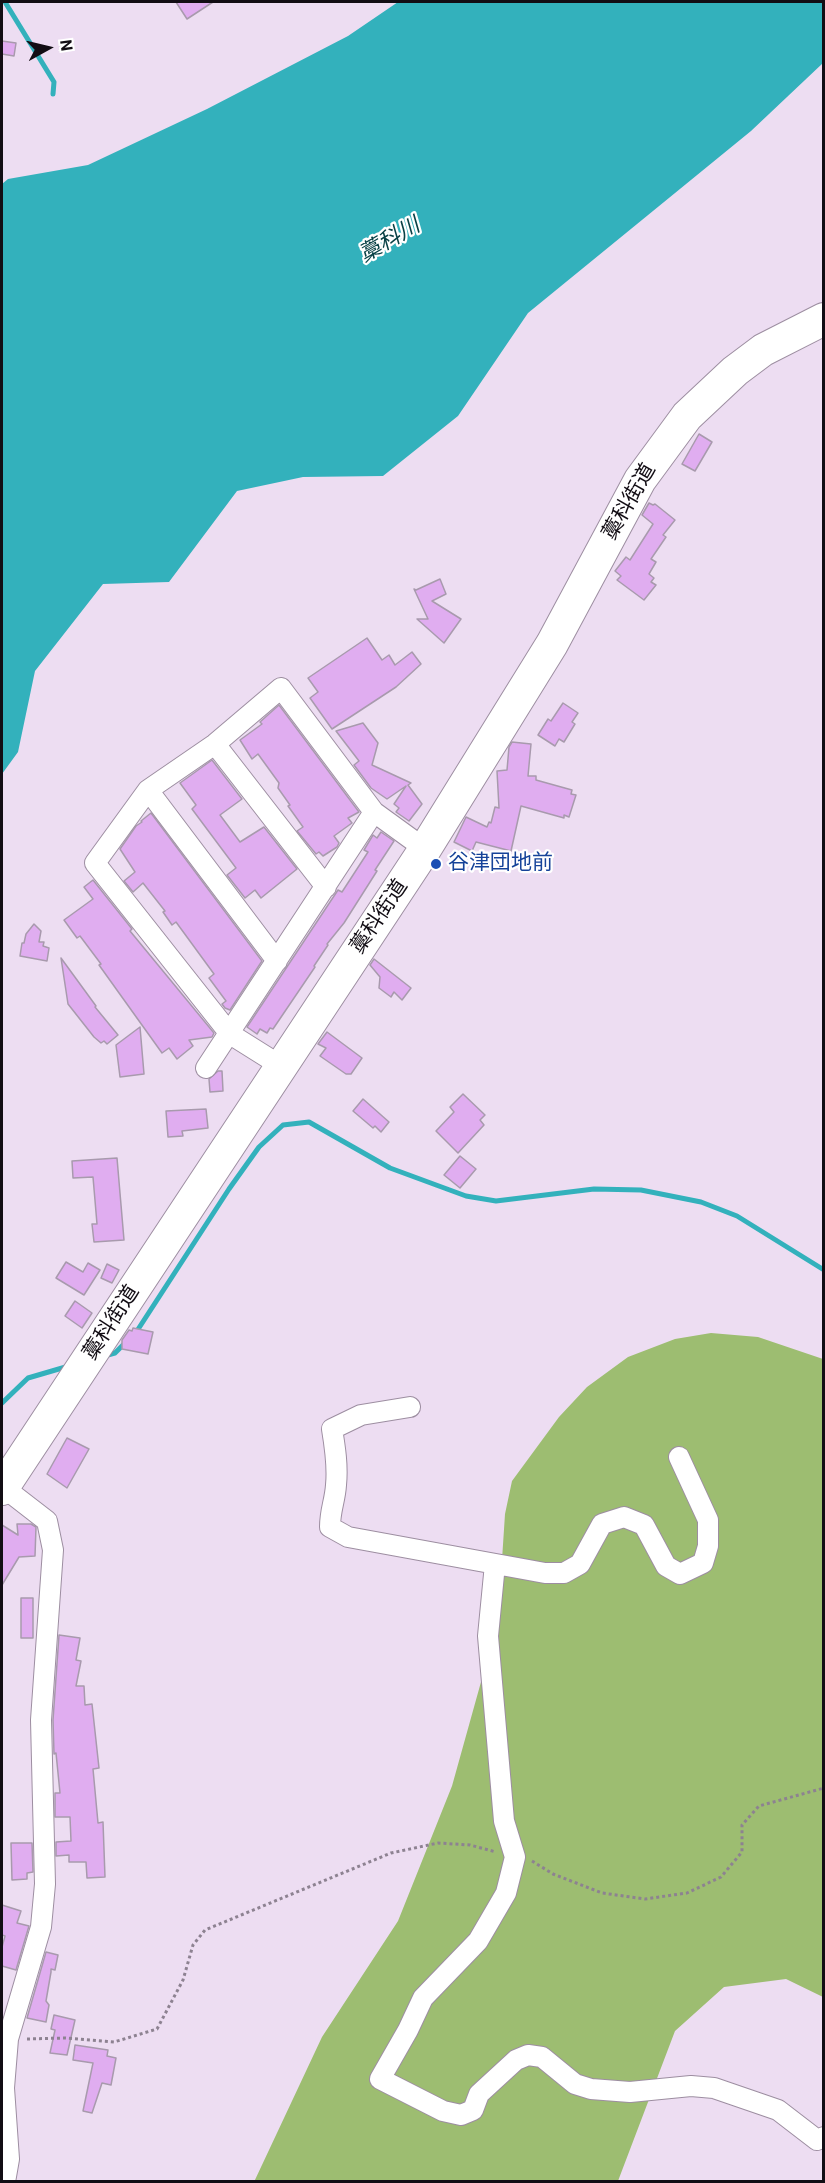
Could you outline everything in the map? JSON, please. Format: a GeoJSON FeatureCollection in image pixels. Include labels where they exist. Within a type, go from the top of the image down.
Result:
{"type":"FeatureCollection","features":[{"type":"Feature","properties":{"kind":"highway","name":"藁科街道"},"geometry":{"type":"LineString","coordinates":[[2,1488],[425,849],[552,644],[640,480],[687,416],[735,371],[763,350],[824,318]]}},
{"type":"Feature","properties":{"kind":"street"},"geometry":{"type":"LineString","coordinates":[[281,1066],[230,1034],[95,863],[148,790],[215,744],[281,688],[374,812],[425,849]]}},
{"type":"Feature","properties":{"kind":"street"},"geometry":{"type":"LineString","coordinates":[[215,744],[326,887]]}},
{"type":"Feature","properties":{"kind":"street"},"geometry":{"type":"LineString","coordinates":[[148,790],[277,961]]}},
{"type":"Feature","properties":{"kind":"street"},"geometry":{"type":"LineString","coordinates":[[206,1068],[374,812]]}},
{"type":"Feature","properties":{"kind":"street"},"geometry":{"type":"LineString","coordinates":[[410,1407],[361,1415],[332,1429],[337,1454],[336,1487],[330,1511],[330,1527],[348,1537],[545,1573],[564,1573],[580,1564],[602,1524],[624,1517],[644,1525],[666,1566],[680,1574],[703,1563],[708,1546],[708,1520],[679,1457]]}},
{"type":"Feature","properties":{"kind":"street"},"geometry":{"type":"LineString","coordinates":[[2,1488],[47,1521],[53,1550],[41,1720],[44,1895],[41,1927],[4,2039],[4,2088],[9,2159],[5,2181]]}},
{"type":"Feature","properties":{"kind":"street"},"geometry":{"type":"LineString","coordinates":[[495,1564],[488,1636],[504,1821],[514,1857],[506,1893],[478,1941],[423,1998],[380,2079],[443,2111],[461,2115],[473,2110],[478,2094],[516,2060],[528,2055],[542,2057],[575,2084],[591,2089],[630,2092],[691,2086],[714,2088],[778,2110],[817,2140],[824,2136]]}},
{"type":"Feature","properties":{"kind":"path"},"geometry":{"type":"LineString","coordinates":[[4,2039],[65,2038],[114,2042],[157,2029],[183,1980],[193,1945],[205,1930],[391,1853],[438,1843],[470,1845],[533,1861],[553,1874],[602,1893],[645,1899],[687,1893],[721,1877],[742,1852],[742,1825],[759,1806],[824,1788]]}},
{"type":"Feature","properties":{"kind":"green space"},"geometry":{"type":"Polygon","coordinates":[[[711,1333],[758,1337],[823,1359],[823,1997],[786,1979],[724,1987],[675,2031],[618,2181],[254,2182],[322,2037],[398,1921],[452,1786],[486,1664],[501,1575],[505,1514],[512,1481],[559,1417],[587,1387],[628,1357],[675,1339],[711,1333]]]}},
{"type":"Feature","properties":{"kind":"water","name":"藁科川"},"geometry":{"type":"Polygon","coordinates":[[[398,2],[823,2],[823,63],[751,131],[528,313],[458,416],[383,476],[303,477],[237,491],[169,582],[103,584],[35,671],[18,752],[2,774],[2,184],[8,179],[88,165],[207,109],[348,36],[398,2]]]}},
{"type":"Feature","properties":{"kind":"building"},"geometry":{"type":"Polygon","coordinates":[[[176,2],[213,2],[187,19],[176,2]]]}},
{"type":"Feature","properties":{"kind":"building"},"geometry":{"type":"Polygon","coordinates":[[[2,41],[16,43],[14,56],[2,54],[2,41]]]}},
{"type":"Feature","properties":{"kind":"building"},"geometry":{"type":"Polygon","coordinates":[[[699,434],[712,442],[695,471],[682,464],[699,434]]]}},
{"type":"Feature","properties":{"kind":"building"},"geometry":{"type":"Polygon","coordinates":[[[649,503],[655,504],[675,520],[663,535],[666,537],[651,559],[656,562],[649,574],[654,578],[651,582],[656,585],[644,600],[617,580],[621,576],[615,571],[626,557],[630,560],[653,524],[642,515],[649,503]]]}},
{"type":"Feature","properties":{"kind":"building"},"geometry":{"type":"Polygon","coordinates":[[[440,579],[446,594],[432,601],[461,619],[444,643],[417,619],[428,619],[414,589],[440,579]]]}},
{"type":"Feature","properties":{"kind":"building"},"geometry":{"type":"Polygon","coordinates":[[[367,638],[382,660],[389,655],[395,665],[412,652],[421,664],[396,687],[332,729],[310,698],[318,692],[308,678],[367,638]]]}},
{"type":"Feature","properties":{"kind":"building"},"geometry":{"type":"Polygon","coordinates":[[[563,703],[578,713],[572,722],[575,724],[564,742],[559,739],[555,746],[538,735],[548,719],[551,721],[563,703]]]}},
{"type":"Feature","properties":{"kind":"building"},"geometry":{"type":"Polygon","coordinates":[[[279,705],[359,812],[348,818],[352,823],[334,836],[339,843],[337,847],[323,856],[319,852],[316,854],[297,831],[303,827],[278,788],[279,783],[258,754],[252,759],[240,740],[262,724],[260,722],[279,705]]]}},
{"type":"Feature","properties":{"kind":"building"},"geometry":{"type":"Polygon","coordinates":[[[363,723],[378,743],[372,765],[411,783],[408,785],[422,804],[409,821],[396,812],[399,808],[394,804],[406,786],[387,799],[371,788],[354,765],[359,761],[336,731],[363,723]]]}},
{"type":"Feature","properties":{"kind":"building"},"geometry":{"type":"Polygon","coordinates":[[[512,742],[531,744],[528,776],[536,776],[536,780],[572,790],[571,794],[576,795],[569,817],[564,815],[564,818],[521,806],[511,851],[476,842],[472,851],[454,842],[466,817],[487,827],[489,822],[491,823],[495,807],[499,808],[497,771],[507,770],[509,747],[512,742]]]}},
{"type":"Feature","properties":{"kind":"building"},"geometry":{"type":"Polygon","coordinates":[[[212,760],[242,799],[220,815],[240,842],[264,827],[297,869],[261,898],[255,890],[245,898],[227,875],[236,868],[192,809],[196,805],[180,783],[212,760]]]}},
{"type":"Feature","properties":{"kind":"building"},"geometry":{"type":"Polygon","coordinates":[[[151,813],[262,961],[230,1010],[222,1004],[226,1001],[209,978],[214,974],[176,922],[172,925],[163,912],[165,911],[143,883],[133,892],[124,881],[135,872],[120,849],[136,826],[151,813]]]}},
{"type":"Feature","properties":{"kind":"building"},"geometry":{"type":"Polygon","coordinates":[[[381,832],[394,841],[375,870],[377,871],[273,1029],[270,1028],[267,1033],[260,1029],[257,1034],[247,1027],[338,890],[342,892],[368,852],[364,850],[373,835],[377,838],[381,832]]]}},
{"type":"Feature","properties":{"kind":"building"},"geometry":{"type":"Polygon","coordinates":[[[93,880],[132,929],[130,931],[214,1033],[212,1037],[189,1040],[193,1046],[177,1059],[169,1048],[162,1053],[99,965],[101,964],[80,936],[77,938],[64,920],[93,899],[84,887],[93,880]]]}},
{"type":"Feature","properties":{"kind":"building"},"geometry":{"type":"Polygon","coordinates":[[[34,924],[41,931],[39,942],[44,942],[43,946],[49,948],[47,961],[20,956],[22,943],[34,924]]]}},
{"type":"Feature","properties":{"kind":"building"},"geometry":{"type":"Polygon","coordinates":[[[61,958],[95,1007],[118,1035],[107,1044],[104,1041],[101,1043],[94,1037],[68,1004],[61,958]]]}},
{"type":"Feature","properties":{"kind":"building"},"geometry":{"type":"Polygon","coordinates":[[[374,959],[411,988],[402,1000],[394,992],[391,997],[379,988],[380,977],[370,965],[374,959]]]}},
{"type":"Feature","properties":{"kind":"building"},"geometry":{"type":"Polygon","coordinates":[[[140,1027],[144,1074],[120,1077],[116,1045],[140,1027]]]}},
{"type":"Feature","properties":{"kind":"building"},"geometry":{"type":"Polygon","coordinates":[[[327,1032],[362,1058],[351,1074],[346,1074],[320,1056],[326,1048],[318,1044],[327,1032]]]}},
{"type":"Feature","properties":{"kind":"building"},"geometry":{"type":"Polygon","coordinates":[[[218,1071],[222,1071],[223,1091],[210,1092],[209,1079],[218,1071]]]}},
{"type":"Feature","properties":{"kind":"building"},"geometry":{"type":"Polygon","coordinates":[[[463,1094],[485,1115],[480,1120],[484,1125],[458,1153],[436,1131],[454,1112],[450,1107],[463,1094]]]}},
{"type":"Feature","properties":{"kind":"building"},"geometry":{"type":"Polygon","coordinates":[[[363,1099],[389,1122],[381,1132],[353,1111],[363,1099]]]}},
{"type":"Feature","properties":{"kind":"building"},"geometry":{"type":"Polygon","coordinates":[[[206,1109],[208,1128],[182,1131],[183,1136],[168,1137],[166,1111],[206,1109]]]}},
{"type":"Feature","properties":{"kind":"building"},"geometry":{"type":"Polygon","coordinates":[[[460,1156],[476,1169],[460,1188],[444,1175],[460,1156]]]}},
{"type":"Feature","properties":{"kind":"building"},"geometry":{"type":"Polygon","coordinates":[[[117,1158],[124,1240],[94,1242],[92,1224],[97,1224],[93,1177],[73,1178],[72,1161],[117,1158]]]}},
{"type":"Feature","properties":{"kind":"building"},"geometry":{"type":"Polygon","coordinates":[[[66,1262],[83,1272],[88,1263],[100,1270],[84,1295],[56,1278],[66,1262]]]}},
{"type":"Feature","properties":{"kind":"building"},"geometry":{"type":"Polygon","coordinates":[[[107,1264],[119,1270],[112,1283],[101,1278],[107,1264]]]}},
{"type":"Feature","properties":{"kind":"building"},"geometry":{"type":"Polygon","coordinates":[[[75,1301],[92,1313],[82,1328],[65,1316],[75,1301]]]}},
{"type":"Feature","properties":{"kind":"building"},"geometry":{"type":"Polygon","coordinates":[[[133,1328],[153,1332],[148,1354],[122,1349],[122,1340],[133,1328]]]}},
{"type":"Feature","properties":{"kind":"building"},"geometry":{"type":"Polygon","coordinates":[[[67,1438],[89,1449],[67,1488],[47,1474],[67,1438]]]}},
{"type":"Feature","properties":{"kind":"building"},"geometry":{"type":"Polygon","coordinates":[[[17,1524],[31,1524],[36,1527],[35,1556],[19,1557],[2,1585],[2,1525],[18,1535],[17,1524]]]}},
{"type":"Feature","properties":{"kind":"building"},"geometry":{"type":"Polygon","coordinates":[[[21,1598],[33,1598],[33,1638],[21,1638],[21,1598]]]}},
{"type":"Feature","properties":{"kind":"building"},"geometry":{"type":"Polygon","coordinates":[[[59,1635],[80,1638],[76,1660],[81,1661],[76,1686],[84,1686],[85,1705],[92,1704],[99,1768],[93,1769],[98,1823],[103,1822],[105,1877],[87,1878],[86,1862],[69,1862],[69,1855],[56,1856],[56,1842],[71,1841],[70,1817],[55,1817],[55,1793],[60,1793],[56,1753],[54,1754],[53,1720],[59,1635]]]}},
{"type":"Feature","properties":{"kind":"building"},"geometry":{"type":"Polygon","coordinates":[[[11,1843],[32,1843],[33,1872],[27,1873],[27,1879],[12,1880],[11,1843]]]}},
{"type":"Feature","properties":{"kind":"building"},"geometry":{"type":"Polygon","coordinates":[[[2,1905],[21,1911],[17,1923],[29,1926],[16,1970],[2,1966],[2,1947],[5,1936],[2,1935],[2,1905]]]}},
{"type":"Feature","properties":{"kind":"building"},"geometry":{"type":"Polygon","coordinates":[[[46,1952],[58,1955],[55,1970],[51,1969],[46,2001],[49,2005],[46,2022],[27,2018],[46,1952]]]}},
{"type":"Feature","properties":{"kind":"building"},"geometry":{"type":"Polygon","coordinates":[[[54,2015],[75,2020],[67,2055],[50,2053],[55,2030],[51,2029],[54,2015]]]}},
{"type":"Feature","properties":{"kind":"building"},"geometry":{"type":"Polygon","coordinates":[[[75,2045],[108,2050],[107,2056],[116,2058],[111,2085],[102,2083],[92,2113],[83,2111],[93,2063],[73,2060],[75,2045]]]}},
{"type":"Feature","properties":{"kind":"waterway"},"geometry":{"type":"LineString","coordinates":[[5,2],[54,82],[53,94]]}},
{"type":"Feature","properties":{"kind":"waterway"},"geometry":{"type":"LineString","coordinates":[[135,1334],[259,1147],[283,1125],[309,1122],[390,1168],[466,1196],[496,1201],[594,1189],[641,1190],[701,1202],[737,1216],[824,1270]]}},
{"type":"Feature","properties":{"kind":"waterway"},"geometry":{"type":"LineString","coordinates":[[104,1356],[115,1353],[126,1342]]}},
{"type":"Feature","properties":{"kind":"waterway"},"geometry":{"type":"LineString","coordinates":[[2,1403],[28,1378],[69,1366]]}},
{"type":"Feature","properties":{"kind":"place","name":"谷津団地前"},"geometry":{"type":"Point","coordinates":[436,864]}}]}
